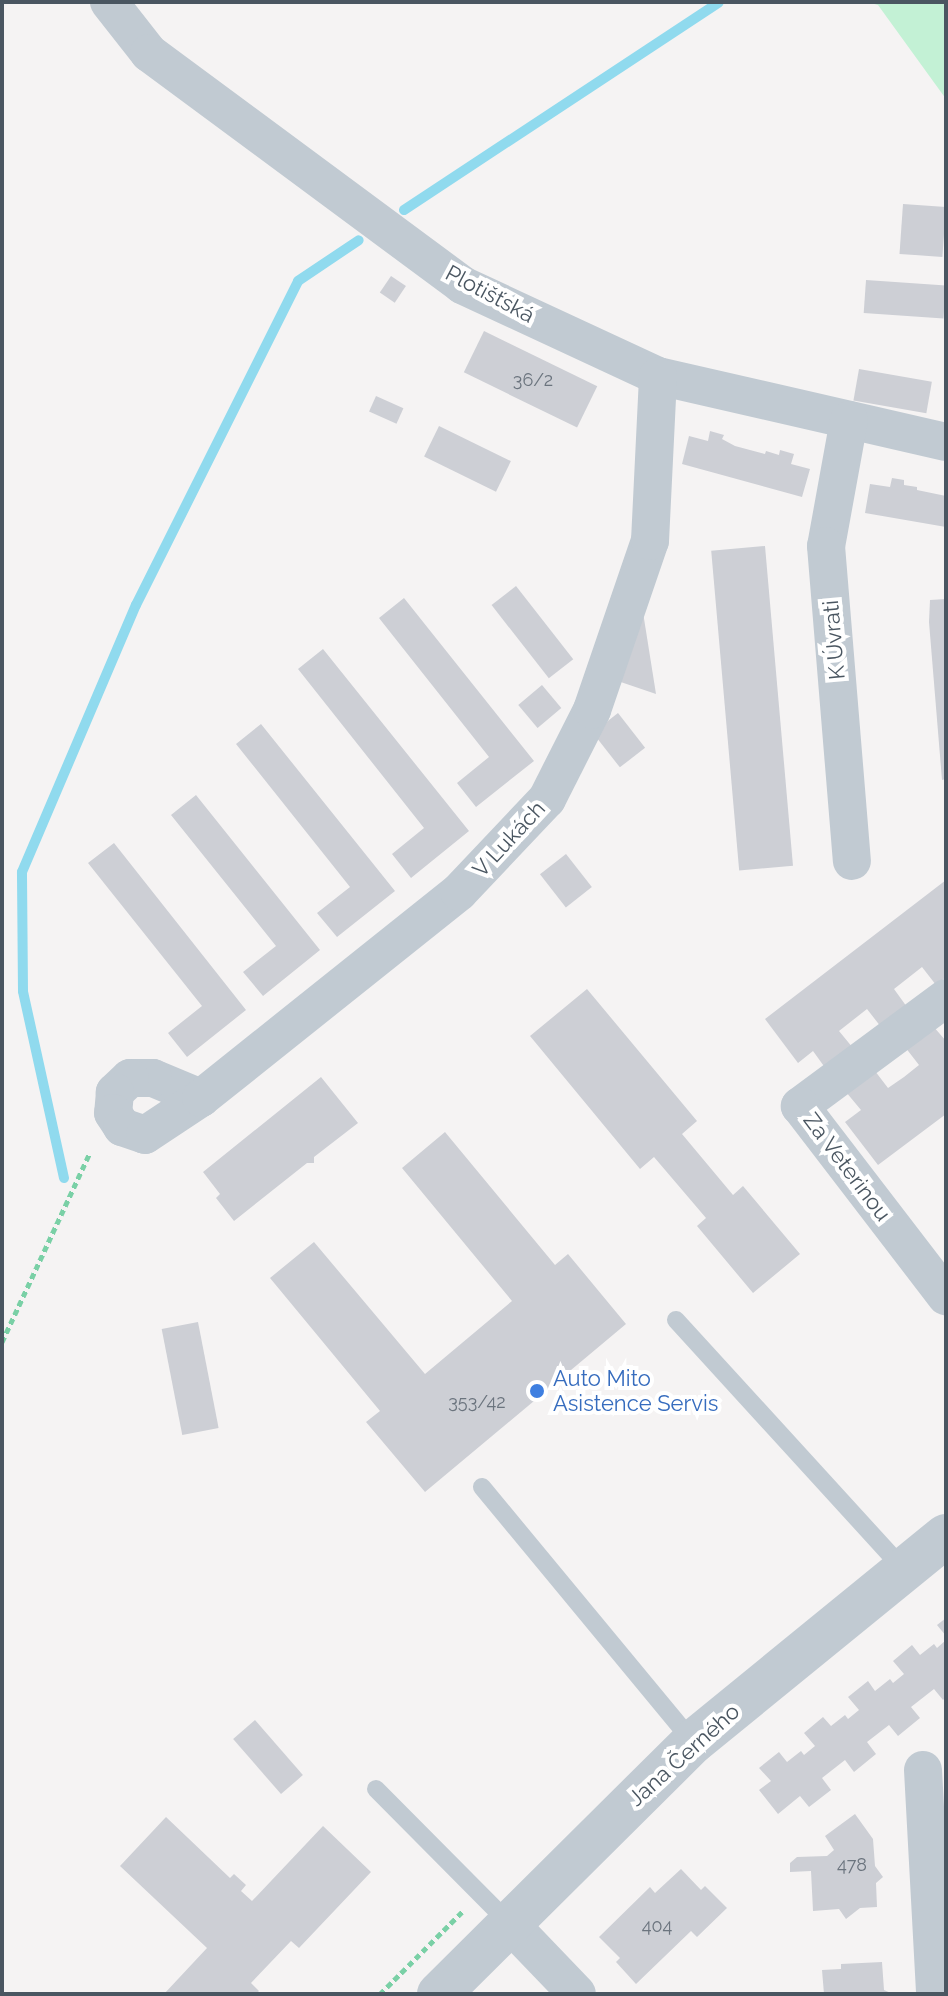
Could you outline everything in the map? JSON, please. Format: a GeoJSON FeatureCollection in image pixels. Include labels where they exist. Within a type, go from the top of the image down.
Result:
{"type":"FeatureCollection","features":[{"type":"Feature","properties":{"kind":"street","name":"Plotišťská"},"geometry":{"type":"LineString","coordinates":[[109,2],[149,53],[462,285],[658,376],[946,442]]}},
{"type":"Feature","properties":{"kind":"street","name":"V Lukách"},"geometry":{"type":"LineString","coordinates":[[201,1098],[459,892],[547,799],[592,710],[650,541],[658,376]]}},
{"type":"Feature","properties":{"kind":"street","name":"K Úvrati"},"geometry":{"type":"LineString","coordinates":[[849,420],[826,546],[852,861]]}},
{"type":"Feature","properties":{"kind":"street","name":"Za Veterinou"},"geometry":{"type":"LineString","coordinates":[[946,998],[800,1106],[946,1296]]}},
{"type":"Feature","properties":{"kind":"street","name":"Jana Černého"},"geometry":{"type":"LineString","coordinates":[[439,1994],[494,1909],[946,1536]]}},
{"type":"Feature","properties":{"kind":"street"},"geometry":{"type":"LineString","coordinates":[[923,1770],[935,1994]]}},
{"type":"Feature","properties":{"kind":"street"},"geometry":{"type":"LineString","coordinates":[[494,1909],[577,1994]]}},
{"type":"Feature","properties":{"kind":"lane"},"geometry":{"type":"LineString","coordinates":[[676,1320],[903,1569]]}},
{"type":"Feature","properties":{"kind":"lane"},"geometry":{"type":"LineString","coordinates":[[482,1487],[693,1742]]}},
{"type":"Feature","properties":{"kind":"lane"},"geometry":{"type":"LineString","coordinates":[[376,1789],[494,1909]]}},
{"type":"Feature","properties":{"kind":"path"},"geometry":{"type":"LineString","coordinates":[[2,1342],[90,1152]]}},
{"type":"Feature","properties":{"kind":"path"},"geometry":{"type":"LineString","coordinates":[[380,1994],[494,1909]]}},
{"type":"Feature","properties":{"kind":"green space"},"geometry":{"type":"Polygon","coordinates":[[[867,2],[946,2],[946,99],[878,5],[867,2]]]}},
{"type":"Feature","properties":{"kind":"building"},"geometry":{"type":"Polygon","coordinates":[[[903,204],[946,207],[942,257],[900,254],[903,204]]]}},
{"type":"Feature","properties":{"kind":"building"},"geometry":{"type":"Polygon","coordinates":[[[391,276],[406,286],[395,303],[380,293],[391,276]]]}},
{"type":"Feature","properties":{"kind":"building"},"geometry":{"type":"Polygon","coordinates":[[[866,280],[946,286],[944,319],[864,313],[866,280]]]}},
{"type":"Feature","properties":{"kind":"building"},"geometry":{"type":"Polygon","coordinates":[[[484,331],[597,386],[577,428],[464,372],[484,331]]]}},
{"type":"Feature","properties":{"kind":"building"},"geometry":{"type":"Polygon","coordinates":[[[859,369],[932,382],[926,413],[853,401],[859,369]]]}},
{"type":"Feature","properties":{"kind":"building"},"geometry":{"type":"Polygon","coordinates":[[[376,396],[403,408],[396,424],[369,412],[376,396]]]}},
{"type":"Feature","properties":{"kind":"building"},"geometry":{"type":"Polygon","coordinates":[[[439,426],[511,461],[496,492],[424,457],[439,426]]]}},
{"type":"Feature","properties":{"kind":"building"},"geometry":{"type":"Polygon","coordinates":[[[710,431],[724,435],[722,439],[735,446],[765,454],[766,451],[779,455],[780,450],[794,454],[791,464],[810,469],[802,497],[682,464],[689,436],[708,441],[710,431]]]}},
{"type":"Feature","properties":{"kind":"building"},"geometry":{"type":"Polygon","coordinates":[[[892,478],[904,480],[904,485],[917,487],[917,490],[946,496],[946,527],[865,513],[870,484],[890,487],[892,478]]]}},
{"type":"Feature","properties":{"kind":"building"},"geometry":{"type":"Polygon","coordinates":[[[765,546],[793,866],[739,870],[711,551],[765,546]]]}},
{"type":"Feature","properties":{"kind":"building"},"geometry":{"type":"Polygon","coordinates":[[[516,586],[573,659],[549,678],[492,605],[516,586]]]}},
{"type":"Feature","properties":{"kind":"building"},"geometry":{"type":"Polygon","coordinates":[[[404,598],[534,761],[476,807],[457,783],[489,757],[379,618],[404,598]]]}},
{"type":"Feature","properties":{"kind":"building"},"geometry":{"type":"Polygon","coordinates":[[[946,599],[946,779],[942,780],[929,622],[930,600],[946,599]]]}},
{"type":"Feature","properties":{"kind":"building"},"geometry":{"type":"Polygon","coordinates":[[[642,606],[656,694],[606,677],[642,606]]]}},
{"type":"Feature","properties":{"kind":"building"},"geometry":{"type":"Polygon","coordinates":[[[323,649],[469,831],[411,878],[392,854],[424,828],[298,669],[323,649]]]}},
{"type":"Feature","properties":{"kind":"building"},"geometry":{"type":"Polygon","coordinates":[[[542,685],[561,708],[538,728],[518,705],[542,685]]]}},
{"type":"Feature","properties":{"kind":"building"},"geometry":{"type":"Polygon","coordinates":[[[618,713],[645,748],[620,767],[593,733],[618,713]]]}},
{"type":"Feature","properties":{"kind":"building"},"geometry":{"type":"Polygon","coordinates":[[[261,724],[395,891],[337,937],[317,913],[350,887],[236,744],[261,724]]]}},
{"type":"Feature","properties":{"kind":"building"},"geometry":{"type":"Polygon","coordinates":[[[196,795],[320,950],[263,996],[243,972],[276,946],[171,815],[196,795]]]}},
{"type":"Feature","properties":{"kind":"building"},"geometry":{"type":"Polygon","coordinates":[[[114,843],[246,1010],[187,1057],[168,1033],[202,1006],[88,863],[114,843]]]}},
{"type":"Feature","properties":{"kind":"building"},"geometry":{"type":"Polygon","coordinates":[[[566,854],[592,887],[566,907],[540,874],[566,854]]]}},
{"type":"Feature","properties":{"kind":"building"},"geometry":{"type":"Polygon","coordinates":[[[946,880],[946,977],[936,985],[922,967],[894,989],[907,1007],[881,1027],[867,1009],[839,1031],[853,1048],[826,1069],[813,1051],[798,1063],[765,1019],[946,880]]]}},
{"type":"Feature","properties":{"kind":"building"},"geometry":{"type":"Polygon","coordinates":[[[587,989],[697,1121],[682,1134],[733,1195],[743,1186],[800,1254],[753,1293],[697,1226],[706,1218],[654,1157],[640,1169],[530,1036],[587,989]]]}},
{"type":"Feature","properties":{"kind":"building"},"geometry":{"type":"Polygon","coordinates":[[[933,1026],[946,1041],[946,1114],[878,1165],[845,1122],[861,1110],[846,1092],[875,1071],[888,1088],[904,1077],[919,1065],[905,1047],[933,1026]]]}},
{"type":"Feature","properties":{"kind":"building"},"geometry":{"type":"Polygon","coordinates":[[[321,1077],[358,1123],[314,1157],[314,1163],[307,1163],[234,1221],[216,1198],[220,1194],[203,1172],[321,1077]]]}},
{"type":"Feature","properties":{"kind":"building"},"geometry":{"type":"Polygon","coordinates":[[[445,1132],[555,1265],[568,1254],[626,1324],[425,1492],[366,1422],[380,1411],[270,1278],[314,1242],[425,1374],[512,1301],[402,1168],[445,1132]]]}},
{"type":"Feature","properties":{"kind":"building"},"geometry":{"type":"Polygon","coordinates":[[[198,1322],[219,1428],[182,1435],[162,1329],[198,1322]]]}},
{"type":"Feature","properties":{"kind":"building"},"geometry":{"type":"Polygon","coordinates":[[[946,1618],[946,1636],[937,1625],[946,1618]]]}},
{"type":"Feature","properties":{"kind":"building"},"geometry":{"type":"Polygon","coordinates":[[[946,1640],[946,1697],[943,1700],[934,1689],[911,1707],[920,1718],[898,1736],[889,1725],[867,1742],[876,1754],[854,1772],[845,1760],[822,1778],[831,1790],[809,1807],[800,1796],[778,1814],[759,1790],[771,1781],[759,1768],[779,1752],[787,1762],[801,1751],[804,1755],[815,1746],[804,1733],[823,1717],[831,1726],[845,1715],[848,1719],[859,1710],[848,1697],[868,1681],[875,1691],[890,1679],[893,1683],[904,1674],[893,1661],[912,1645],[920,1655],[934,1644],[937,1648],[946,1640]]]}},
{"type":"Feature","properties":{"kind":"building"},"geometry":{"type":"Polygon","coordinates":[[[255,1720],[303,1775],[281,1794],[233,1739],[255,1720]]]}},
{"type":"Feature","properties":{"kind":"building"},"geometry":{"type":"Polygon","coordinates":[[[855,1814],[873,1839],[875,1866],[883,1877],[876,1883],[877,1907],[860,1908],[846,1919],[839,1909],[813,1911],[811,1871],[790,1872],[790,1863],[797,1857],[827,1856],[834,1850],[825,1836],[855,1814]]]}},
{"type":"Feature","properties":{"kind":"building"},"geometry":{"type":"Polygon","coordinates":[[[166,1817],[230,1878],[234,1874],[246,1885],[241,1891],[252,1901],[323,1826],[371,1872],[299,1948],[291,1941],[251,1983],[259,1991],[256,1994],[164,1994],[207,1948],[120,1866],[166,1817]]]}},
{"type":"Feature","properties":{"kind":"building"},"geometry":{"type":"Polygon","coordinates":[[[681,1869],[701,1890],[705,1886],[727,1908],[697,1937],[691,1931],[636,1984],[616,1962],[620,1958],[599,1937],[650,1887],[655,1893],[681,1869]]]}},
{"type":"Feature","properties":{"kind":"building"},"geometry":{"type":"Polygon","coordinates":[[[882,1962],[884,1990],[893,1994],[824,1994],[822,1970],[841,1969],[841,1964],[882,1962]]]}},
{"type":"Feature","properties":{"kind":"waterway"},"geometry":{"type":"LineString","coordinates":[[404,210],[719,2]]}},
{"type":"Feature","properties":{"kind":"waterway"},"geometry":{"type":"LineString","coordinates":[[64,1178],[23,991],[22,872],[136,605],[298,281],[359,240]]}},
{"type":"Feature","properties":{"kind":"place","name":"Auto Mito Asistence Servis"},"geometry":{"type":"Point","coordinates":[537,1391]}}]}
